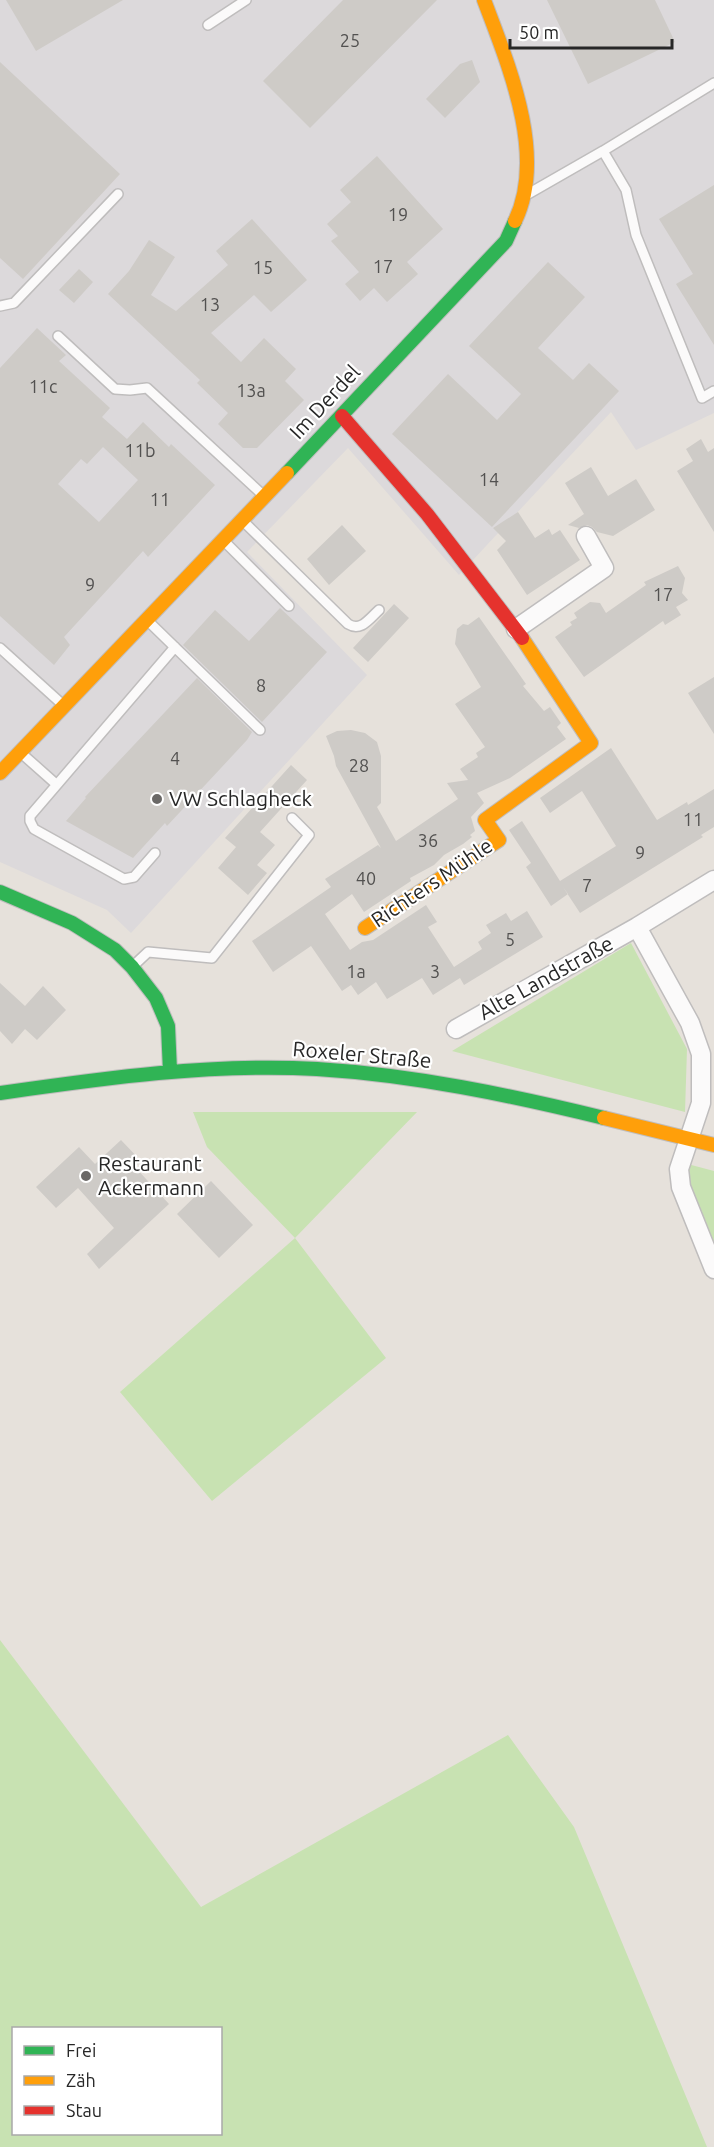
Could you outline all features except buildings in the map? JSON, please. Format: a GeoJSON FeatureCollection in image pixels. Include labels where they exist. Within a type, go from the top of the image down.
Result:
{"type":"FeatureCollection","features":[{"type":"Feature","properties":{"kind":"street","name":"Im Derdel"},"geometry":{"type":"LineString","coordinates":[[0,773],[265,497],[506,241],[525,195],[526,156],[514,84],[484,0]]}},
{"type":"Feature","properties":{"kind":"street","name":"Richters Mühle"},"geometry":{"type":"LineString","coordinates":[[342,416],[427,514],[516,629],[591,743],[485,819],[499,840],[365,928]]}},
{"type":"Feature","properties":{"kind":"street"},"geometry":{"type":"LineString","coordinates":[[516,629],[604,568],[586,536]]}},
{"type":"Feature","properties":{"kind":"street","name":"Alte Landstraße"},"geometry":{"type":"LineString","coordinates":[[456,1029],[637,927],[714,880]]}},
{"type":"Feature","properties":{"kind":"street"},"geometry":{"type":"LineString","coordinates":[[0,892],[72,923],[115,950],[156,999],[163,1013],[168,1026],[170,1071]]}},
{"type":"Feature","properties":{"kind":"street","name":"Alte Landstraße"},"geometry":{"type":"LineString","coordinates":[[637,927],[690,1023],[701,1054],[701,1102],[679,1169],[681,1187],[714,1269]]}},
{"type":"Feature","properties":{"kind":"street","name":"Roxeler Straße"},"geometry":{"type":"LineString","coordinates":[[0,1093],[103,1077],[170,1071],[243,1068],[317,1069],[402,1078],[486,1091],[714,1144]]}},
{"type":"Feature","properties":{"kind":"lane"},"geometry":{"type":"LineString","coordinates":[[208,25],[246,0]]}},
{"type":"Feature","properties":{"kind":"lane"},"geometry":{"type":"LineString","coordinates":[[525,195],[603,151],[714,83]]}},
{"type":"Feature","properties":{"kind":"lane"},"geometry":{"type":"LineString","coordinates":[[603,151],[626,190],[636,235],[702,398],[714,391]]}},
{"type":"Feature","properties":{"kind":"lane"},"geometry":{"type":"LineString","coordinates":[[0,306],[14,303],[117,194]]}},
{"type":"Feature","properties":{"kind":"lane"},"geometry":{"type":"LineString","coordinates":[[58,336],[115,389],[147,388],[265,497]]}},
{"type":"Feature","properties":{"kind":"lane"},"geometry":{"type":"LineString","coordinates":[[242,520],[348,624],[355,628],[361,627],[379,610]]}},
{"type":"Feature","properties":{"kind":"lane"},"geometry":{"type":"LineString","coordinates":[[223,540],[289,606]]}},
{"type":"Feature","properties":{"kind":"lane"},"geometry":{"type":"LineString","coordinates":[[146,620],[260,730]]}},
{"type":"Feature","properties":{"kind":"lane"},"geometry":{"type":"LineString","coordinates":[[155,852],[134,877],[124,879],[34,829],[30,816],[175,647]]}},
{"type":"Feature","properties":{"kind":"lane"},"geometry":{"type":"LineString","coordinates":[[0,648],[64,706]]}},
{"type":"Feature","properties":{"kind":"lane"},"geometry":{"type":"LineString","coordinates":[[20,752],[56,784]]}},
{"type":"Feature","properties":{"kind":"lane"},"geometry":{"type":"LineString","coordinates":[[132,968],[147,952],[212,958],[309,835],[292,818]]}},
{"type":"Feature","properties":{"kind":"shaded area"},"geometry":{"type":"Polygon","coordinates":[[[0,0],[714,0],[714,413],[636,450],[611,412],[459,575],[348,448],[247,552],[367,675],[131,933],[107,910],[0,862],[0,0]]]}},
{"type":"Feature","properties":{"kind":"green space"},"geometry":{"type":"Polygon","coordinates":[[[631,943],[687,1049],[685,1112],[452,1051],[631,943]]]}},
{"type":"Feature","properties":{"kind":"green space"},"geometry":{"type":"Polygon","coordinates":[[[193,1112],[417,1112],[295,1238],[207,1147],[193,1112]]]}},
{"type":"Feature","properties":{"kind":"green space"},"geometry":{"type":"Polygon","coordinates":[[[680,1162],[714,1171],[714,1245],[680,1162]]]}},
{"type":"Feature","properties":{"kind":"green space"},"geometry":{"type":"Polygon","coordinates":[[[295,1238],[386,1358],[212,1501],[120,1392],[295,1238]]]}},
{"type":"Feature","properties":{"kind":"green space"},"geometry":{"type":"Polygon","coordinates":[[[0,1640],[201,1907],[508,1735],[574,1827],[707,2147],[0,2147],[0,1640]]]}},
{"type":"Feature","properties":{"kind":"traffic: fast"},"geometry":{"type":"LineString","coordinates":[[287,473],[506,241],[515,221]]}},
{"type":"Feature","properties":{"kind":"traffic: fast"},"geometry":{"type":"LineString","coordinates":[[0,892],[72,923],[115,950],[132,967],[156,998],[168,1026],[170,1071]]}},
{"type":"Feature","properties":{"kind":"traffic: fast"},"geometry":{"type":"LineString","coordinates":[[0,1093],[158,1073],[238,1068],[317,1069],[390,1076],[462,1087],[604,1118]]}},
{"type":"Feature","properties":{"kind":"traffic: slow"},"geometry":{"type":"LineString","coordinates":[[484,0],[513,81],[526,139],[527,168],[524,195],[515,221]]}},
{"type":"Feature","properties":{"kind":"traffic: slow"},"geometry":{"type":"LineString","coordinates":[[0,773],[287,473]]}},
{"type":"Feature","properties":{"kind":"traffic: slow"},"geometry":{"type":"LineString","coordinates":[[365,928],[499,840],[485,820],[591,743],[522,638]]}},
{"type":"Feature","properties":{"kind":"traffic: slow"},"geometry":{"type":"LineString","coordinates":[[604,1118],[714,1145]]}},
{"type":"Feature","properties":{"kind":"traffic: jam"},"geometry":{"type":"LineString","coordinates":[[342,416],[427,514],[522,638]]}},
{"type":"Feature","properties":{"kind":"place","name":"VW Schlagheck"},"geometry":{"type":"Point","coordinates":[157,799]}},
{"type":"Feature","properties":{"kind":"place","name":"Restaurant Ackermann"},"geometry":{"type":"Point","coordinates":[86,1176]}}]}
